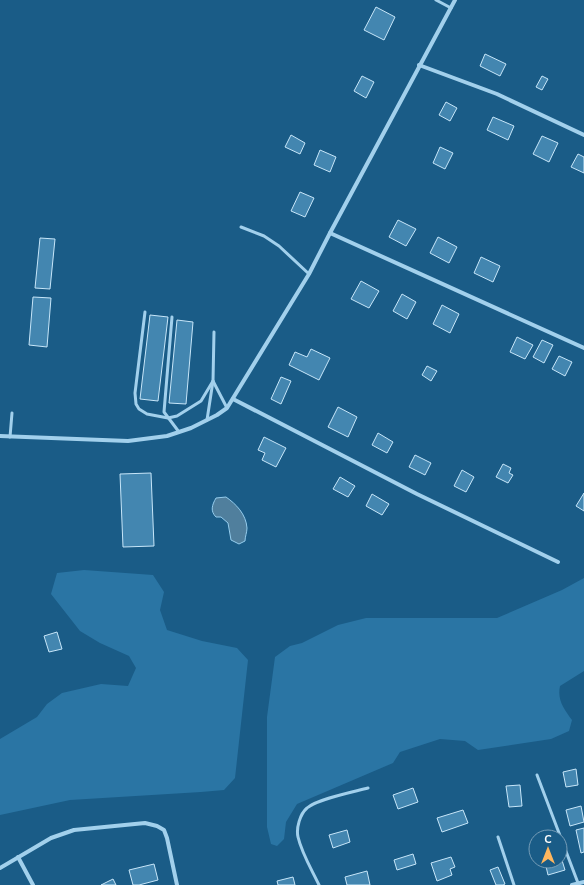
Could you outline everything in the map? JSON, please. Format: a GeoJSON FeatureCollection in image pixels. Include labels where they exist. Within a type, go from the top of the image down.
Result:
{"type":"FeatureCollection","features":[{"type":"Feature","properties":{"kind":"street"},"geometry":{"type":"LineString","coordinates":[[0,436],[128,441],[167,436],[191,428],[218,415],[227,408],[309,274],[419,65],[455,0]]}},
{"type":"Feature","properties":{"kind":"street"},"geometry":{"type":"LineString","coordinates":[[419,65],[497,94],[584,135]]}},
{"type":"Feature","properties":{"kind":"street"},"geometry":{"type":"LineString","coordinates":[[330,233],[584,348]]}},
{"type":"Feature","properties":{"kind":"street"},"geometry":{"type":"LineString","coordinates":[[233,399],[417,494],[558,562]]}},
{"type":"Feature","properties":{"kind":"street"},"geometry":{"type":"LineString","coordinates":[[0,868],[51,838],[74,830],[145,823],[157,826],[164,830],[177,885]]}},
{"type":"Feature","properties":{"kind":"street"},"geometry":{"type":"LineString","coordinates":[[18,857],[33,885]]}},
{"type":"Feature","properties":{"kind":"street"},"geometry":{"type":"LineString","coordinates":[[572,885],[584,882]]}},
{"type":"Feature","properties":{"kind":"lane"},"geometry":{"type":"LineString","coordinates":[[436,0],[450,8]]}},
{"type":"Feature","properties":{"kind":"lane"},"geometry":{"type":"LineString","coordinates":[[242,227],[278,246],[309,274]]}},
{"type":"Feature","properties":{"kind":"lane"},"geometry":{"type":"LineString","coordinates":[[145,312],[135,393],[136,404],[139,409],[147,414],[168,418],[177,416],[201,401],[213,381]]}},
{"type":"Feature","properties":{"kind":"lane"},"geometry":{"type":"LineString","coordinates":[[172,317],[164,412],[179,432]]}},
{"type":"Feature","properties":{"kind":"lane"},"geometry":{"type":"LineString","coordinates":[[207,420],[213,381],[214,332]]}},
{"type":"Feature","properties":{"kind":"lane"},"geometry":{"type":"LineString","coordinates":[[213,381],[227,408]]}},
{"type":"Feature","properties":{"kind":"lane"},"geometry":{"type":"LineString","coordinates":[[10,437],[12,413]]}},
{"type":"Feature","properties":{"kind":"lane"},"geometry":{"type":"LineString","coordinates":[[537,775],[579,884]]}},
{"type":"Feature","properties":{"kind":"lane"},"geometry":{"type":"LineString","coordinates":[[319,885],[300,842],[298,835],[299,821],[306,808],[324,800],[368,788]]}},
{"type":"Feature","properties":{"kind":"lane"},"geometry":{"type":"LineString","coordinates":[[498,837],[514,885]]}},
{"type":"Feature","properties":{"kind":"shaded area"},"geometry":{"type":"Polygon","coordinates":[[[226,497],[240,510],[245,518],[247,530],[245,541],[239,544],[231,540],[228,523],[221,517],[216,517],[212,510],[216,498],[226,497]]]}},
{"type":"Feature","properties":{"kind":"shaded area"},"geometry":{"type":"Polygon","coordinates":[[[84,570],[153,575],[164,592],[160,610],[167,630],[202,641],[237,648],[248,660],[235,778],[224,790],[70,800],[0,815],[0,739],[37,717],[47,704],[62,693],[101,684],[128,686],[136,668],[129,656],[100,643],[80,631],[51,594],[57,573],[84,570]]]}},
{"type":"Feature","properties":{"kind":"shaded area"},"geometry":{"type":"Polygon","coordinates":[[[584,578],[584,671],[560,686],[559,691],[560,700],[572,720],[569,731],[551,739],[478,750],[465,741],[440,739],[400,752],[393,763],[297,804],[286,822],[284,839],[277,846],[271,844],[267,827],[267,717],[275,657],[290,646],[302,643],[338,625],[366,618],[497,618],[562,590],[584,578]]]}},
{"type":"Feature","properties":{"kind":"building"},"geometry":{"type":"Polygon","coordinates":[[[376,7],[395,17],[384,40],[364,30],[376,7]]]}},
{"type":"Feature","properties":{"kind":"building"},"geometry":{"type":"Polygon","coordinates":[[[485,54],[506,64],[500,76],[480,66],[485,54]]]}},
{"type":"Feature","properties":{"kind":"building"},"geometry":{"type":"Polygon","coordinates":[[[362,76],[374,82],[366,98],[354,91],[362,76]]]}},
{"type":"Feature","properties":{"kind":"building"},"geometry":{"type":"Polygon","coordinates":[[[542,76],[548,79],[542,90],[536,87],[542,76]]]}},
{"type":"Feature","properties":{"kind":"building"},"geometry":{"type":"Polygon","coordinates":[[[446,102],[457,108],[450,121],[439,115],[446,102]]]}},
{"type":"Feature","properties":{"kind":"building"},"geometry":{"type":"Polygon","coordinates":[[[493,117],[514,126],[508,140],[487,130],[493,117]]]}},
{"type":"Feature","properties":{"kind":"building"},"geometry":{"type":"Polygon","coordinates":[[[291,135],[305,143],[300,154],[285,147],[291,135]]]}},
{"type":"Feature","properties":{"kind":"building"},"geometry":{"type":"Polygon","coordinates":[[[542,136],[558,143],[549,162],[533,154],[542,136]]]}},
{"type":"Feature","properties":{"kind":"building"},"geometry":{"type":"Polygon","coordinates":[[[440,147],[453,153],[445,169],[433,163],[440,147]]]}},
{"type":"Feature","properties":{"kind":"building"},"geometry":{"type":"Polygon","coordinates":[[[320,150],[336,157],[330,172],[314,165],[320,150]]]}},
{"type":"Feature","properties":{"kind":"building"},"geometry":{"type":"Polygon","coordinates":[[[578,154],[584,157],[584,173],[571,167],[578,154]]]}},
{"type":"Feature","properties":{"kind":"building"},"geometry":{"type":"Polygon","coordinates":[[[300,192],[314,198],[305,217],[291,211],[300,192]]]}},
{"type":"Feature","properties":{"kind":"building"},"geometry":{"type":"Polygon","coordinates":[[[398,220],[416,229],[406,246],[389,237],[398,220]]]}},
{"type":"Feature","properties":{"kind":"building"},"geometry":{"type":"Polygon","coordinates":[[[438,237],[457,247],[449,263],[430,253],[438,237]]]}},
{"type":"Feature","properties":{"kind":"building"},"geometry":{"type":"Polygon","coordinates":[[[40,238],[55,239],[50,289],[35,288],[40,238]]]}},
{"type":"Feature","properties":{"kind":"building"},"geometry":{"type":"Polygon","coordinates":[[[481,257],[500,266],[493,282],[474,273],[481,257]]]}},
{"type":"Feature","properties":{"kind":"building"},"geometry":{"type":"Polygon","coordinates":[[[361,281],[379,291],[369,308],[351,299],[361,281]]]}},
{"type":"Feature","properties":{"kind":"building"},"geometry":{"type":"Polygon","coordinates":[[[402,294],[416,302],[407,319],[393,311],[402,294]]]}},
{"type":"Feature","properties":{"kind":"building"},"geometry":{"type":"Polygon","coordinates":[[[33,297],[51,298],[47,347],[29,345],[33,297]]]}},
{"type":"Feature","properties":{"kind":"building"},"geometry":{"type":"Polygon","coordinates":[[[442,305],[459,314],[450,333],[433,324],[442,305]]]}},
{"type":"Feature","properties":{"kind":"building"},"geometry":{"type":"Polygon","coordinates":[[[150,315],[168,317],[158,401],[140,399],[150,315]]]}},
{"type":"Feature","properties":{"kind":"building"},"geometry":{"type":"Polygon","coordinates":[[[177,320],[193,322],[186,404],[169,403],[177,320]]]}},
{"type":"Feature","properties":{"kind":"building"},"geometry":{"type":"Polygon","coordinates":[[[517,337],[533,345],[525,359],[510,352],[517,337]]]}},
{"type":"Feature","properties":{"kind":"building"},"geometry":{"type":"Polygon","coordinates":[[[542,340],[553,345],[544,363],[533,357],[542,340]]]}},
{"type":"Feature","properties":{"kind":"building"},"geometry":{"type":"Polygon","coordinates":[[[311,349],[330,358],[319,380],[289,365],[295,352],[307,357],[311,349]]]}},
{"type":"Feature","properties":{"kind":"building"},"geometry":{"type":"Polygon","coordinates":[[[559,356],[572,362],[565,376],[552,369],[559,356]]]}},
{"type":"Feature","properties":{"kind":"building"},"geometry":{"type":"Polygon","coordinates":[[[427,366],[437,371],[431,381],[422,375],[427,366]]]}},
{"type":"Feature","properties":{"kind":"building"},"geometry":{"type":"Polygon","coordinates":[[[281,377],[291,381],[281,404],[271,399],[281,377]]]}},
{"type":"Feature","properties":{"kind":"building"},"geometry":{"type":"Polygon","coordinates":[[[338,407],[357,417],[348,437],[328,427],[338,407]]]}},
{"type":"Feature","properties":{"kind":"building"},"geometry":{"type":"Polygon","coordinates":[[[378,433],[393,442],[387,453],[372,445],[378,433]]]}},
{"type":"Feature","properties":{"kind":"building"},"geometry":{"type":"Polygon","coordinates":[[[264,437],[286,448],[276,467],[262,460],[265,453],[258,450],[264,437]]]}},
{"type":"Feature","properties":{"kind":"building"},"geometry":{"type":"Polygon","coordinates":[[[415,455],[431,463],[425,475],[409,467],[415,455]]]}},
{"type":"Feature","properties":{"kind":"building"},"geometry":{"type":"Polygon","coordinates":[[[503,464],[511,468],[509,473],[513,475],[508,483],[496,477],[503,464]]]}},
{"type":"Feature","properties":{"kind":"building"},"geometry":{"type":"Polygon","coordinates":[[[462,470],[474,477],[466,492],[454,486],[462,470]]]}},
{"type":"Feature","properties":{"kind":"building"},"geometry":{"type":"Polygon","coordinates":[[[151,473],[154,546],[123,547],[120,474],[151,473]]]}},
{"type":"Feature","properties":{"kind":"building"},"geometry":{"type":"Polygon","coordinates":[[[340,477],[355,486],[348,497],[333,489],[340,477]]]}},
{"type":"Feature","properties":{"kind":"building"},"geometry":{"type":"Polygon","coordinates":[[[584,493],[584,511],[576,506],[584,493]]]}},
{"type":"Feature","properties":{"kind":"building"},"geometry":{"type":"Polygon","coordinates":[[[372,494],[389,504],[382,515],[366,506],[372,494]]]}},
{"type":"Feature","properties":{"kind":"building"},"geometry":{"type":"Polygon","coordinates":[[[57,632],[62,649],[49,652],[44,636],[57,632]]]}},
{"type":"Feature","properties":{"kind":"building"},"geometry":{"type":"Polygon","coordinates":[[[576,769],[578,785],[566,787],[563,772],[576,769]]]}},
{"type":"Feature","properties":{"kind":"building"},"geometry":{"type":"Polygon","coordinates":[[[520,785],[522,806],[509,807],[506,786],[520,785]]]}},
{"type":"Feature","properties":{"kind":"building"},"geometry":{"type":"Polygon","coordinates":[[[413,788],[418,802],[398,809],[393,795],[413,788]]]}},
{"type":"Feature","properties":{"kind":"building"},"geometry":{"type":"Polygon","coordinates":[[[581,806],[584,822],[570,826],[566,810],[581,806]]]}},
{"type":"Feature","properties":{"kind":"building"},"geometry":{"type":"Polygon","coordinates":[[[463,810],[468,823],[442,832],[437,818],[463,810]]]}},
{"type":"Feature","properties":{"kind":"building"},"geometry":{"type":"Polygon","coordinates":[[[584,828],[584,852],[581,853],[576,830],[584,828]]]}},
{"type":"Feature","properties":{"kind":"building"},"geometry":{"type":"Polygon","coordinates":[[[347,830],[350,842],[333,848],[329,835],[347,830]]]}},
{"type":"Feature","properties":{"kind":"building"},"geometry":{"type":"Polygon","coordinates":[[[413,854],[416,864],[397,870],[394,860],[413,854]]]}},
{"type":"Feature","properties":{"kind":"building"},"geometry":{"type":"Polygon","coordinates":[[[451,857],[455,867],[450,869],[452,875],[437,881],[431,863],[451,857]]]}},
{"type":"Feature","properties":{"kind":"building"},"geometry":{"type":"Polygon","coordinates":[[[154,864],[158,880],[133,885],[129,870],[154,864]]]}},
{"type":"Feature","properties":{"kind":"building"},"geometry":{"type":"Polygon","coordinates":[[[498,867],[505,884],[503,885],[496,885],[490,870],[498,867]]]}},
{"type":"Feature","properties":{"kind":"building"},"geometry":{"type":"Polygon","coordinates":[[[547,869],[565,869],[565,870],[548,875],[547,869]]]}},
{"type":"Feature","properties":{"kind":"building"},"geometry":{"type":"Polygon","coordinates":[[[367,871],[370,885],[347,885],[345,877],[367,871]]]}},
{"type":"Feature","properties":{"kind":"building"},"geometry":{"type":"Polygon","coordinates":[[[293,877],[295,885],[278,885],[277,881],[293,877]]]}},
{"type":"Feature","properties":{"kind":"building"},"geometry":{"type":"Polygon","coordinates":[[[113,879],[116,885],[101,885],[113,879]]]}}]}
